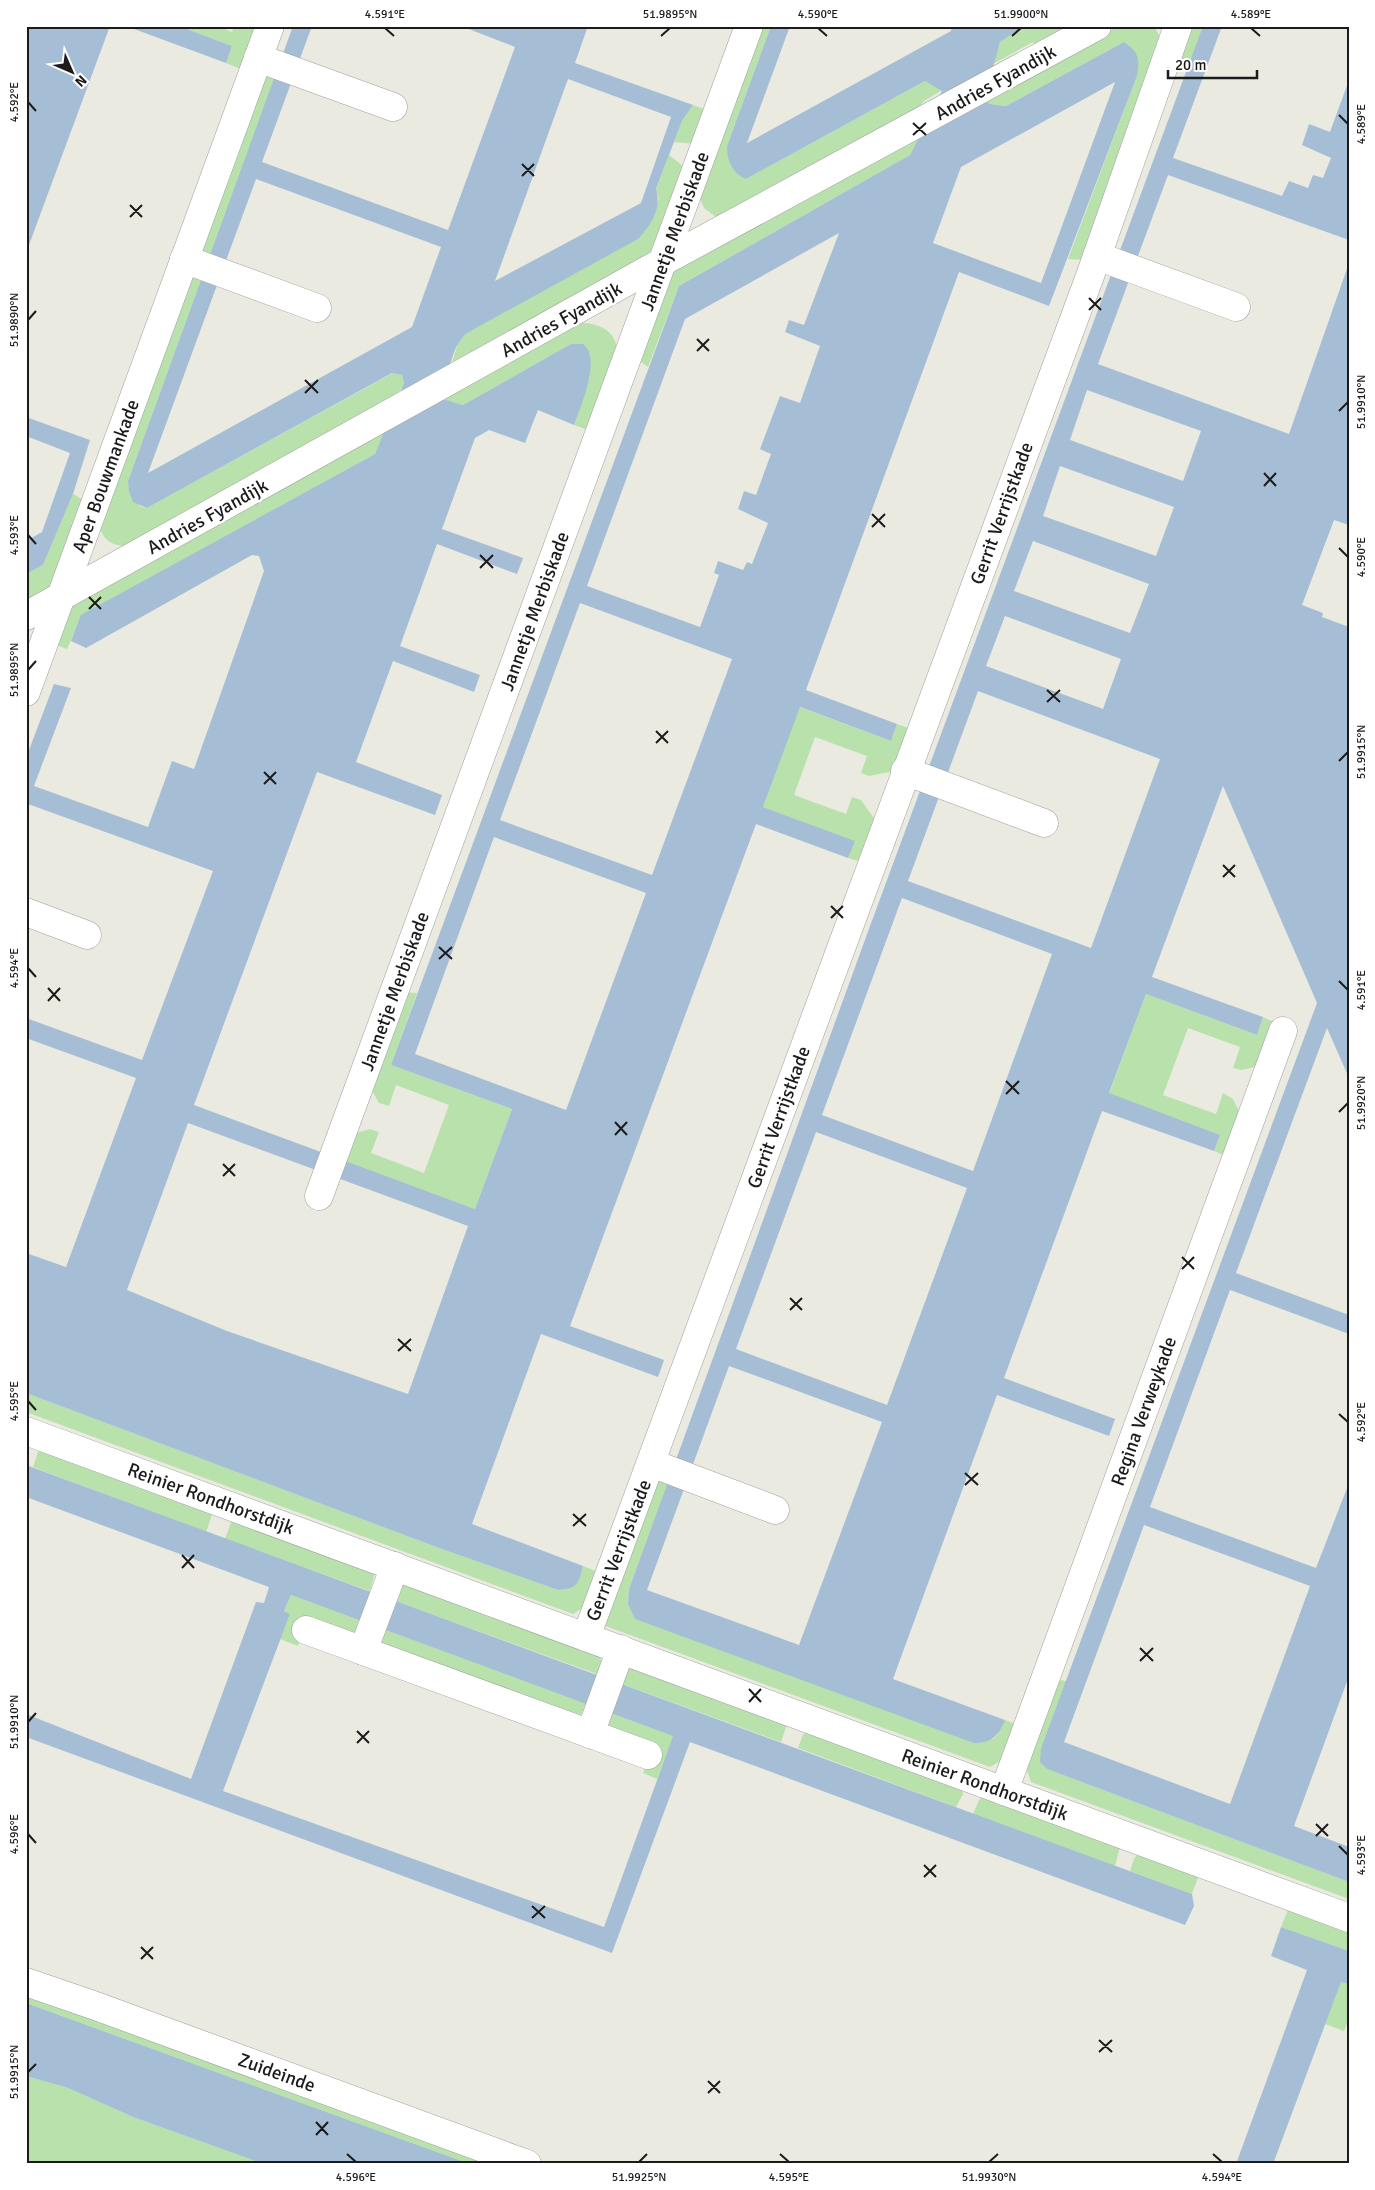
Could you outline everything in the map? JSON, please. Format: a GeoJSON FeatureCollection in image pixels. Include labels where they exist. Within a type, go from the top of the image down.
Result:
{"type":"FeatureCollection","features":[{"type":"Feature","properties":{"kind":"street","name":"Aper Bouwmankade"},"geometry":{"type":"LineString","coordinates":[[26,692],[264,60],[270,26]]}},
{"type":"Feature","properties":{"kind":"street","name":"Jannetje Merbiskade"},"geometry":{"type":"LineString","coordinates":[[319,1196],[749,26]]}},
{"type":"Feature","properties":{"kind":"street","name":"Andries Fyandijk"},"geometry":{"type":"LineString","coordinates":[[26,616],[662,262],[1097,26]]}},
{"type":"Feature","properties":{"kind":"street","name":"Gerrit Verrijstkade"},"geometry":{"type":"LineString","coordinates":[[586,1637],[657,1466],[1103,258],[1178,26]]}},
{"type":"Feature","properties":{"kind":"street"},"geometry":{"type":"LineString","coordinates":[[264,60],[393,107]]}},
{"type":"Feature","properties":{"kind":"street"},"geometry":{"type":"LineString","coordinates":[[1103,258],[1236,307]]}},
{"type":"Feature","properties":{"kind":"street"},"geometry":{"type":"LineString","coordinates":[[189,261],[317,308]]}},
{"type":"Feature","properties":{"kind":"street"},"geometry":{"type":"LineString","coordinates":[[912,774],[1044,823]]}},
{"type":"Feature","properties":{"kind":"street"},"geometry":{"type":"LineString","coordinates":[[26,912],[87,935]]}},
{"type":"Feature","properties":{"kind":"street","name":"Regina Verweykade"},"geometry":{"type":"LineString","coordinates":[[1004,1791],[1283,1031]]}},
{"type":"Feature","properties":{"kind":"street","name":"Reinier Rondhorstdijk"},"geometry":{"type":"LineString","coordinates":[[26,1431],[392,1574],[586,1637],[618,1657],[1004,1791],[1349,1918]]}},
{"type":"Feature","properties":{"kind":"street","name":"Gerrit Verrijstkade"},"geometry":{"type":"LineString","coordinates":[[657,1466],[775,1510]]}},
{"type":"Feature","properties":{"kind":"street"},"geometry":{"type":"LineString","coordinates":[[366,1644],[392,1574]]}},
{"type":"Feature","properties":{"kind":"street"},"geometry":{"type":"LineString","coordinates":[[306,1630],[366,1644],[592,1727],[648,1755]]}},
{"type":"Feature","properties":{"kind":"street"},"geometry":{"type":"LineString","coordinates":[[592,1727],[618,1657]]}},
{"type":"Feature","properties":{"kind":"street","name":"Zuideinde"},"geometry":{"type":"LineString","coordinates":[[26,1982],[93,2004],[526,2164]]}},
{"type":"Feature","properties":{"kind":"green space"},"geometry":{"type":"Polygon","coordinates":[[[179,26],[217,26],[232,32],[234,26],[251,26],[257,40],[246,71],[226,63],[232,46],[179,26]]]}},
{"type":"Feature","properties":{"kind":"green space"},"geometry":{"type":"Polygon","coordinates":[[[758,26],[771,26],[727,146],[732,168],[746,179],[925,81],[942,90],[924,101],[914,113],[716,217],[704,208],[699,196],[758,26]]]}},
{"type":"Feature","properties":{"kind":"green space"},"geometry":{"type":"Polygon","coordinates":[[[1024,26],[1078,26],[1035,46],[1033,42],[993,64],[1000,42],[1024,26]]]}},
{"type":"Feature","properties":{"kind":"green space"},"geometry":{"type":"Polygon","coordinates":[[[1114,26],[1154,26],[1161,39],[1083,260],[1068,259],[1137,76],[1124,42],[1006,106],[990,104],[984,100],[1114,26]]]}},
{"type":"Feature","properties":{"kind":"green space"},"geometry":{"type":"Polygon","coordinates":[[[1188,26],[1203,26],[1190,64],[1182,59],[1179,53],[1188,26]]]}},
{"type":"Feature","properties":{"kind":"green space"},"geometry":{"type":"Polygon","coordinates":[[[264,69],[277,72],[209,258],[198,252],[264,69]]]}},
{"type":"Feature","properties":{"kind":"green space"},"geometry":{"type":"Polygon","coordinates":[[[693,105],[709,111],[697,144],[674,142],[682,121],[693,105]]]}},
{"type":"Feature","properties":{"kind":"green space"},"geometry":{"type":"Polygon","coordinates":[[[921,133],[910,155],[679,286],[648,367],[641,362],[638,353],[667,274],[921,133]]]}},
{"type":"Feature","properties":{"kind":"green space"},"geometry":{"type":"Polygon","coordinates":[[[669,155],[688,170],[656,259],[511,338],[480,347],[452,362],[458,343],[466,333],[638,238],[659,199],[656,190],[669,155]]]}},
{"type":"Feature","properties":{"kind":"green space"},"geometry":{"type":"Polygon","coordinates":[[[190,272],[203,274],[128,481],[140,506],[147,508],[393,373],[402,375],[404,380],[403,386],[395,396],[374,412],[127,546],[117,545],[110,542],[104,536],[100,528],[190,272]]]}},
{"type":"Feature","properties":{"kind":"green space"},"geometry":{"type":"Polygon","coordinates":[[[581,323],[594,324],[605,329],[616,342],[617,349],[591,431],[574,425],[590,376],[571,344],[463,405],[443,399],[574,325],[581,323]]]}},
{"type":"Feature","properties":{"kind":"green space"},"geometry":{"type":"Polygon","coordinates":[[[386,428],[375,454],[82,615],[67,649],[54,644],[68,603],[386,428]]]}},
{"type":"Feature","properties":{"kind":"green space"},"geometry":{"type":"Polygon","coordinates":[[[73,494],[82,499],[86,506],[53,588],[26,605],[26,574],[43,565],[73,494]]]}},
{"type":"Feature","properties":{"kind":"green space"},"geometry":{"type":"Polygon","coordinates":[[[799,707],[891,741],[897,724],[911,729],[895,771],[869,776],[861,773],[867,756],[815,737],[794,795],[846,814],[852,797],[861,800],[876,821],[861,862],[848,858],[854,841],[763,807],[799,707]]]}},
{"type":"Feature","properties":{"kind":"green space"},"geometry":{"type":"Polygon","coordinates":[[[403,992],[417,993],[391,1065],[512,1109],[475,1209],[341,1160],[350,1135],[370,1129],[379,1132],[371,1153],[424,1173],[449,1105],[396,1085],[389,1106],[379,1103],[369,1085],[403,992]]]}},
{"type":"Feature","properties":{"kind":"green space"},"geometry":{"type":"Polygon","coordinates":[[[1146,994],[1257,1035],[1263,1017],[1276,1023],[1255,1067],[1241,1070],[1233,1068],[1240,1047],[1188,1028],[1163,1095],[1216,1114],[1223,1093],[1233,1099],[1239,1111],[1226,1156],[1214,1151],[1220,1135],[1109,1094],[1146,994]]]}},
{"type":"Feature","properties":{"kind":"green space"},"geometry":{"type":"Polygon","coordinates":[[[26,1393],[439,1548],[558,1590],[574,1586],[579,1581],[583,1566],[601,1573],[584,1607],[573,1614],[26,1412],[26,1393]]]}},
{"type":"Feature","properties":{"kind":"green space"},"geometry":{"type":"Polygon","coordinates":[[[46,1448],[214,1509],[206,1532],[33,1467],[38,1452],[46,1448]]]}},
{"type":"Feature","properties":{"kind":"green space"},"geometry":{"type":"Polygon","coordinates":[[[669,1480],[629,1589],[628,1604],[993,1739],[998,1734],[1005,1720],[1018,1725],[1004,1759],[990,1767],[600,1624],[653,1481],[669,1480]]]}},
{"type":"Feature","properties":{"kind":"green space"},"geometry":{"type":"Polygon","coordinates":[[[233,1517],[373,1568],[374,1576],[370,1591],[225,1539],[233,1517]]]}},
{"type":"Feature","properties":{"kind":"green space"},"geometry":{"type":"Polygon","coordinates":[[[411,1581],[598,1651],[601,1661],[597,1674],[395,1601],[401,1586],[411,1581]]]}},
{"type":"Feature","properties":{"kind":"green space"},"geometry":{"type":"Polygon","coordinates":[[[291,1595],[359,1620],[355,1632],[348,1635],[307,1620],[298,1646],[280,1639],[290,1614],[284,1611],[291,1595]]]}},
{"type":"Feature","properties":{"kind":"green space"},"geometry":{"type":"Polygon","coordinates":[[[384,1629],[586,1703],[581,1715],[574,1718],[385,1649],[380,1640],[384,1629]]]}},
{"type":"Feature","properties":{"kind":"green space"},"geometry":{"type":"Polygon","coordinates":[[[637,1665],[788,1721],[781,1742],[622,1684],[626,1671],[637,1665]]]}},
{"type":"Feature","properties":{"kind":"green space"},"geometry":{"type":"Polygon","coordinates":[[[1059,1680],[1066,1681],[1041,1748],[1047,1769],[1349,1882],[1349,1899],[1031,1782],[1026,1767],[1059,1680]]]}},
{"type":"Feature","properties":{"kind":"green space"},"geometry":{"type":"Polygon","coordinates":[[[611,1713],[674,1736],[657,1779],[643,1773],[652,1747],[611,1732],[607,1723],[611,1713]]]}},
{"type":"Feature","properties":{"kind":"green space"},"geometry":{"type":"Polygon","coordinates":[[[810,1729],[960,1784],[963,1794],[956,1807],[798,1748],[803,1735],[810,1729]]]}},
{"type":"Feature","properties":{"kind":"green space"},"geometry":{"type":"Polygon","coordinates":[[[987,1794],[1121,1843],[1115,1866],[973,1814],[979,1800],[987,1794]]]}},
{"type":"Feature","properties":{"kind":"green space"},"geometry":{"type":"Polygon","coordinates":[[[1140,1851],[1200,1872],[1192,1894],[1130,1871],[1134,1859],[1140,1851]]]}},
{"type":"Feature","properties":{"kind":"green space"},"geometry":{"type":"Polygon","coordinates":[[[1290,1905],[1349,1927],[1349,1951],[1281,1927],[1290,1905]]]}},
{"type":"Feature","properties":{"kind":"green space"},"geometry":{"type":"Polygon","coordinates":[[[1341,1981],[1349,1984],[1349,2018],[1344,2031],[1325,2024],[1341,1981]]]}},
{"type":"Feature","properties":{"kind":"green space"},"geometry":{"type":"Polygon","coordinates":[[[26,1995],[492,2164],[470,2164],[26,2003],[26,1995]]]}},
{"type":"Feature","properties":{"kind":"green space"},"geometry":{"type":"Polygon","coordinates":[[[26,2076],[68,2088],[133,2117],[264,2164],[26,2164],[26,2076]]]}},
{"type":"Feature","properties":{"kind":"water"},"geometry":{"type":"Polygon","coordinates":[[[26,26],[110,26],[26,253],[26,26]]]}},
{"type":"Feature","properties":{"kind":"water"},"geometry":{"type":"Polygon","coordinates":[[[126,26],[179,26],[232,46],[226,63],[126,26]]]}},
{"type":"Feature","properties":{"kind":"water"},"geometry":{"type":"Polygon","coordinates":[[[293,26],[312,26],[262,162],[448,230],[515,47],[461,26],[588,26],[575,63],[693,105],[682,121],[656,189],[658,203],[654,216],[638,239],[467,333],[461,339],[453,354],[443,399],[463,405],[571,344],[583,344],[591,360],[588,382],[574,425],[538,410],[525,443],[489,430],[475,438],[442,529],[523,558],[517,574],[437,544],[400,646],[480,675],[474,692],[393,661],[356,762],[442,795],[435,815],[317,772],[194,1105],[475,1209],[512,1109],[391,1065],[679,286],[910,155],[942,91],[925,81],[746,179],[731,166],[727,146],[771,26],[790,26],[747,143],[951,31],[952,26],[1024,26],[1000,42],[984,100],[990,104],[1006,106],[1124,42],[1133,49],[1137,56],[1137,76],[1049,306],[959,272],[806,690],[897,724],[891,741],[800,707],[763,807],[855,841],[848,858],[756,824],[570,1326],[664,1360],[658,1377],[541,1334],[472,1524],[583,1566],[579,1581],[570,1588],[558,1590],[439,1548],[26,1393],[26,1253],[66,1267],[136,1078],[26,1038],[26,1018],[142,1060],[213,871],[28,804],[26,809],[26,758],[54,684],[71,688],[34,786],[148,827],[172,761],[194,769],[264,571],[259,556],[252,555],[86,648],[71,641],[81,615],[375,454],[404,383],[402,375],[392,373],[147,508],[133,502],[128,481],[293,26]],[[568,79],[495,281],[641,203],[671,117],[568,79]],[[1115,82],[961,167],[933,243],[1041,283],[1115,82]],[[256,179],[148,473],[412,327],[441,247],[256,179]],[[839,233],[685,319],[587,586],[700,627],[719,575],[714,573],[718,561],[743,570],[747,562],[752,564],[768,523],[738,509],[744,491],[756,495],[771,454],[760,449],[780,396],[800,403],[820,346],[785,332],[789,320],[804,325],[839,233]],[[580,603],[500,820],[652,875],[732,659],[580,603]],[[494,837],[415,1054],[566,1110],[646,893],[494,837]],[[188,1123],[127,1290],[227,1331],[408,1394],[468,1226],[188,1123]]]}},
{"type":"Feature","properties":{"kind":"water"},"geometry":{"type":"Polygon","coordinates":[[[1203,26],[1222,26],[1173,158],[1282,196],[1289,181],[1308,188],[1313,175],[1323,178],[1331,158],[1302,145],[1309,124],[1330,132],[1349,80],[1349,240],[1168,175],[1098,364],[1289,434],[1349,263],[1349,525],[1334,520],[1302,605],[1323,613],[1322,617],[1349,627],[1349,1078],[1327,1028],[1236,1273],[1349,1315],[1349,1334],[1230,1290],[1150,1507],[1316,1568],[1349,1483],[1349,1676],[1294,1826],[1349,1847],[1349,1882],[1047,1769],[1040,1762],[1041,1748],[1317,1003],[1223,786],[1152,977],[1263,1017],[1257,1035],[1146,994],[1109,1093],[1220,1135],[1214,1151],[1102,1111],[1004,1378],[1115,1419],[1109,1436],[997,1395],[893,1679],[1005,1720],[1000,1730],[990,1740],[974,1743],[635,1619],[628,1604],[629,1589],[870,926],[1203,26]],[[1087,390],[1070,440],[1183,481],[1201,431],[1087,390]],[[1060,466],[1043,516],[1156,556],[1174,507],[1060,466]],[[1033,541],[1014,591],[1130,633],[1149,584],[1033,541]],[[1005,616],[986,666],[1103,709],[1121,659],[1005,616]],[[978,691],[908,881],[1091,948],[1160,759],[978,691]],[[902,898],[822,1115],[973,1171],[1052,954],[902,898]],[[816,1132],[736,1349],[887,1405],[967,1188],[816,1132]],[[729,1366],[647,1590],[799,1645],[882,1422],[729,1366]],[[1144,1525],[1064,1742],[1230,1804],[1310,1586],[1144,1525]]]}},
{"type":"Feature","properties":{"kind":"water"},"geometry":{"type":"Polygon","coordinates":[[[26,417],[90,440],[73,494],[43,565],[26,574],[26,541],[42,532],[70,453],[26,436],[26,417]]]}},
{"type":"Feature","properties":{"kind":"water"},"geometry":{"type":"Polygon","coordinates":[[[26,1465],[1192,1894],[1194,1906],[1185,1925],[690,1742],[612,1953],[26,1737],[26,1714],[191,1779],[256,1602],[264,1603],[269,1587],[26,1497],[26,1465]],[[291,1595],[284,1611],[290,1614],[223,1791],[604,1927],[673,1736],[291,1595]]]}},
{"type":"Feature","properties":{"kind":"water"},"geometry":{"type":"Polygon","coordinates":[[[1281,1927],[1349,1951],[1349,1984],[1341,1982],[1273,2164],[1236,2164],[1307,1970],[1271,1956],[1281,1927]]]}},
{"type":"Feature","properties":{"kind":"water"},"geometry":{"type":"Polygon","coordinates":[[[26,2003],[470,2164],[264,2164],[133,2117],[68,2088],[26,2076],[26,2003]]]}}]}
